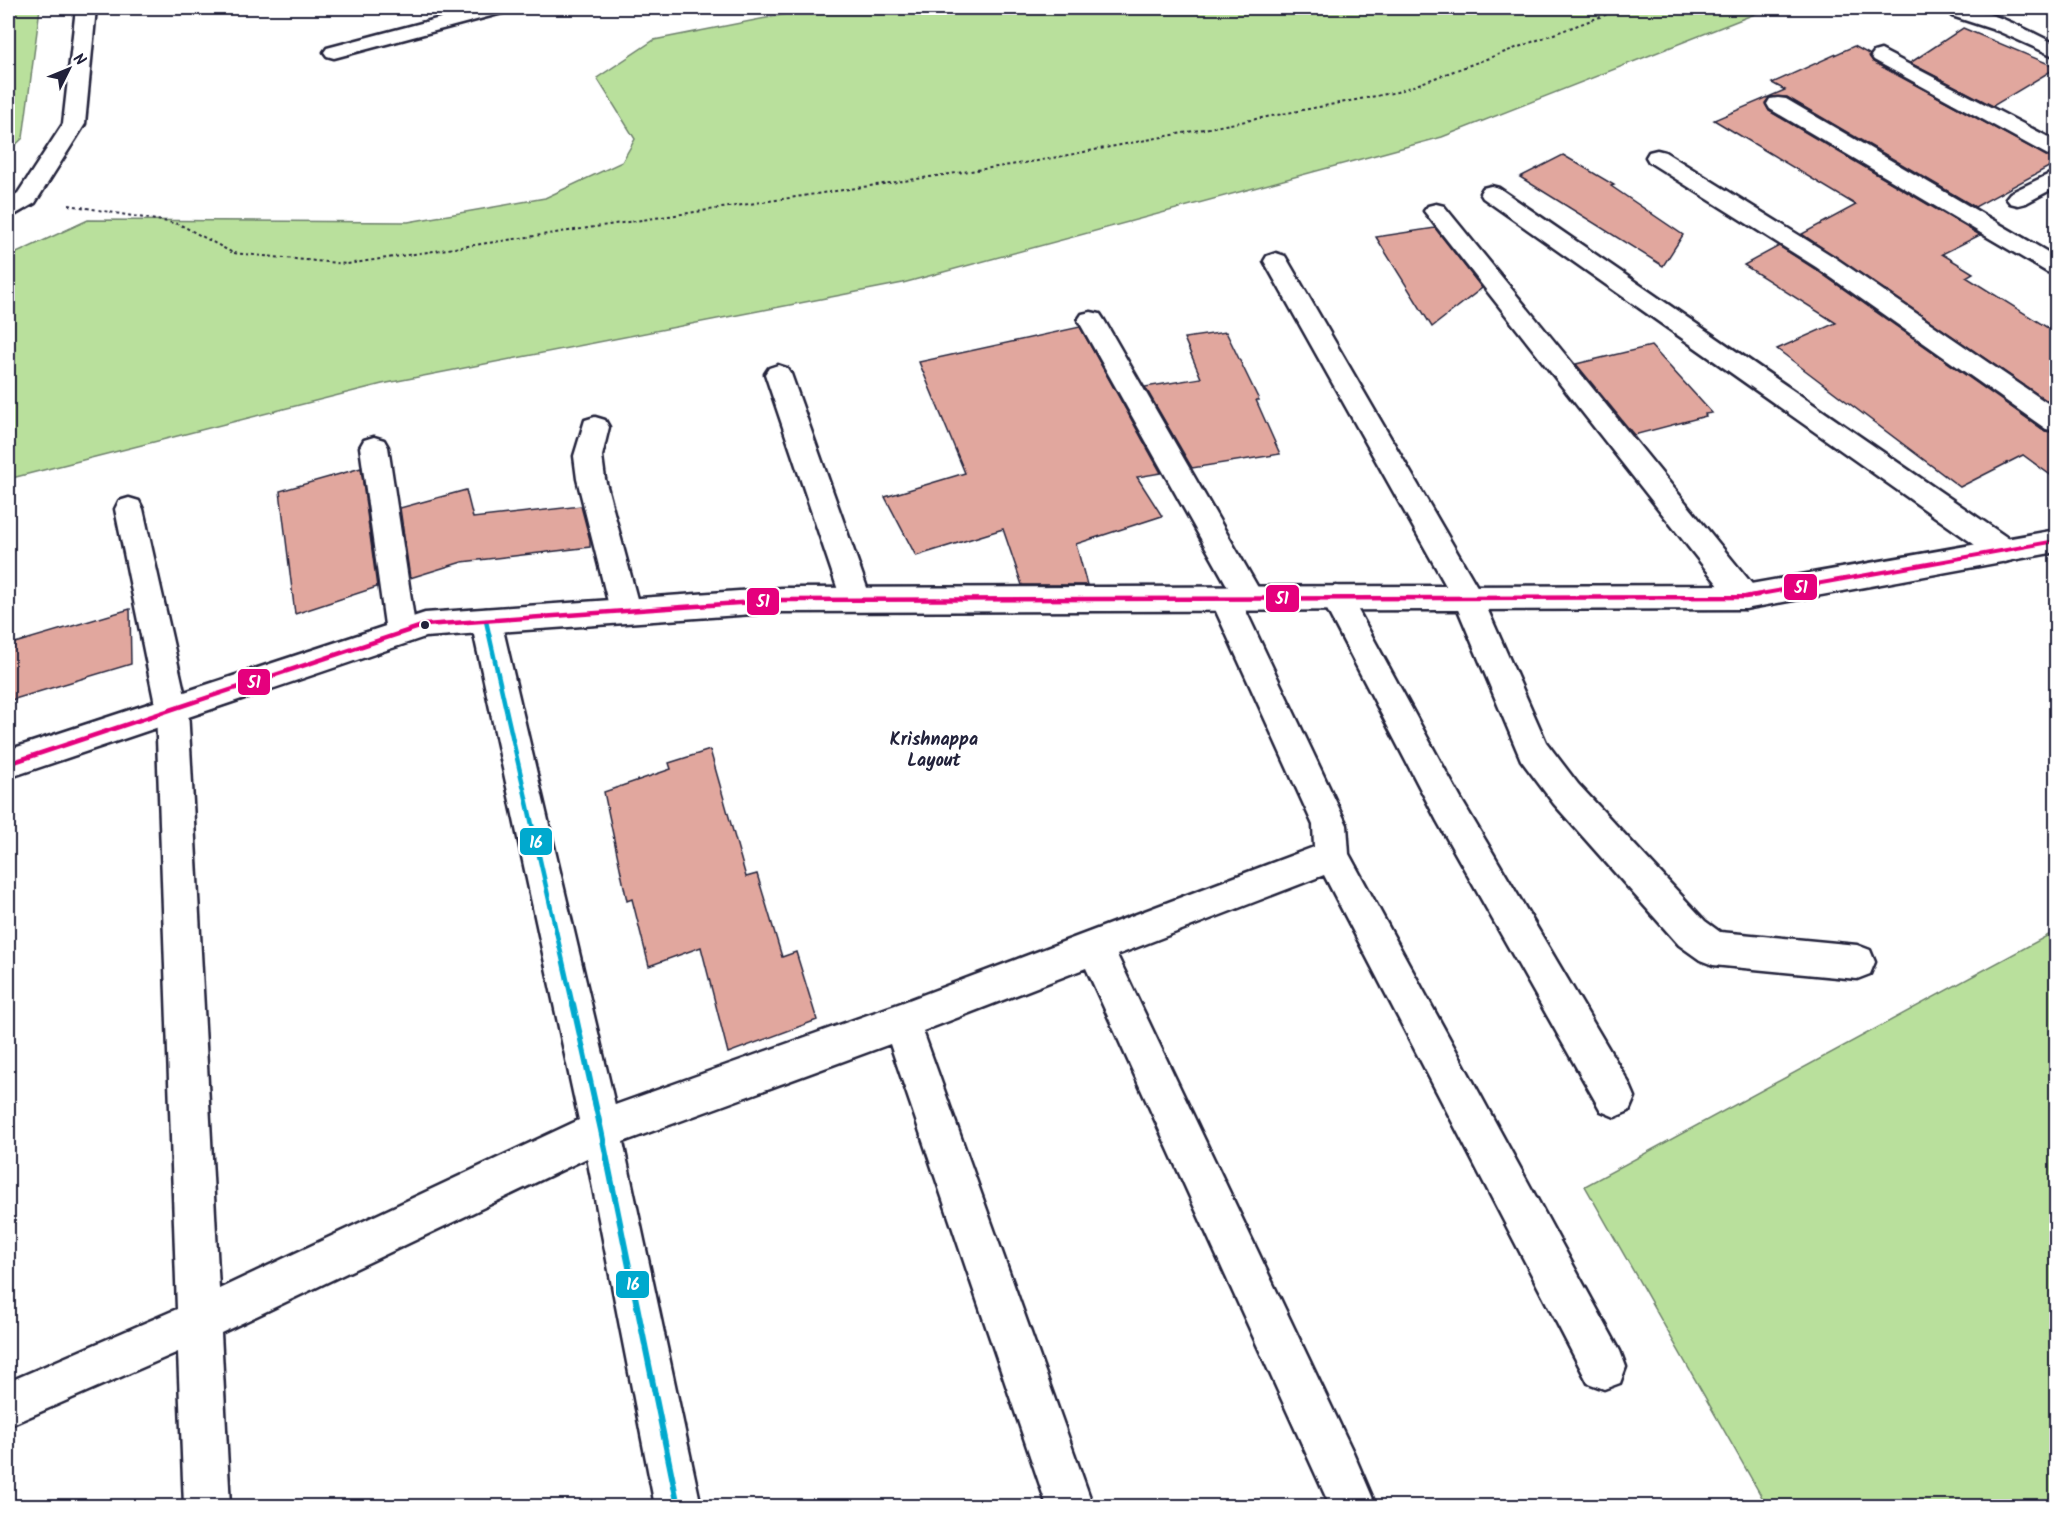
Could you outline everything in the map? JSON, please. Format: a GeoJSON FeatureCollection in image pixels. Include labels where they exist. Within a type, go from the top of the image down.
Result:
{"type":"FeatureCollection","features":[{"type":"Feature","properties":{"kind":"street"},"geometry":{"type":"LineString","coordinates":[[8,209],[27,198],[74,124],[86,8]]}},
{"type":"Feature","properties":{"kind":"street"},"geometry":{"type":"LineString","coordinates":[[334,52],[499,8]]}},
{"type":"Feature","properties":{"kind":"street"},"geometry":{"type":"LineString","coordinates":[[1959,12],[2005,27],[2056,51]]}},
{"type":"Feature","properties":{"kind":"street"},"geometry":{"type":"LineString","coordinates":[[1881,56],[2056,150]]}},
{"type":"Feature","properties":{"kind":"street"},"geometry":{"type":"LineString","coordinates":[[1779,104],[2056,267]]}},
{"type":"Feature","properties":{"kind":"street"},"geometry":{"type":"LineString","coordinates":[[1657,157],[1825,262],[2056,422]]}},
{"type":"Feature","properties":{"kind":"street"},"geometry":{"type":"LineString","coordinates":[[2018,198],[2056,178]]}},
{"type":"Feature","properties":{"kind":"street"},"geometry":{"type":"LineString","coordinates":[[1491,193],[2005,551]]}},
{"type":"Feature","properties":{"kind":"street"},"geometry":{"type":"LineString","coordinates":[[1436,212],[1745,597]]}},
{"type":"Feature","properties":{"kind":"street"},"geometry":{"type":"LineString","coordinates":[[1276,261],[1468,598],[1533,750],[1566,795],[1692,933],[1713,948],[1857,962]]}},
{"type":"Feature","properties":{"kind":"street"},"geometry":{"type":"LineString","coordinates":[[1090,320],[1237,598],[1330,825],[1332,856],[1604,1367]]}},
{"type":"Feature","properties":{"kind":"street"},"geometry":{"type":"LineString","coordinates":[[778,374],[856,599]]}},
{"type":"Feature","properties":{"kind":"street"},"geometry":{"type":"LineString","coordinates":[[595,427],[588,456],[591,479],[625,610]]}},
{"type":"Feature","properties":{"kind":"street"},"geometry":{"type":"LineString","coordinates":[[374,447],[401,632]]}},
{"type":"Feature","properties":{"kind":"street"},"geometry":{"type":"LineString","coordinates":[[129,509],[172,709],[197,1322],[207,1506]]}},
{"type":"Feature","properties":{"kind":"street"},"geometry":{"type":"LineString","coordinates":[[8,764],[425,625],[782,600],[1745,597],[2056,541]]}},
{"type":"Feature","properties":{"kind":"street"},"geometry":{"type":"LineString","coordinates":[[1336,598],[1449,810],[1615,1096]]}},
{"type":"Feature","properties":{"kind":"street"},"geometry":{"type":"LineString","coordinates":[[486,621],[602,1130],[678,1506]]}},
{"type":"Feature","properties":{"kind":"street"},"geometry":{"type":"LineString","coordinates":[[8,1404],[197,1322],[602,1130],[902,1021],[1332,856]]}},
{"type":"Feature","properties":{"kind":"street"},"geometry":{"type":"LineString","coordinates":[[1095,948],[1353,1506]]}},
{"type":"Feature","properties":{"kind":"street"},"geometry":{"type":"LineString","coordinates":[[902,1021],[1070,1506]]}},
{"type":"Feature","properties":{"kind":"path"},"geometry":{"type":"LineString","coordinates":[[27,198],[179,224],[233,253],[347,264],[1037,161],[1397,92],[1624,8]]}},
{"type":"Feature","properties":{"kind":"green space"},"geometry":{"type":"Polygon","coordinates":[[[8,8],[40,8],[23,138],[8,152],[8,8]]]}},
{"type":"Feature","properties":{"kind":"green space"},"geometry":{"type":"Polygon","coordinates":[[[817,8],[1770,8],[1442,137],[903,283],[382,384],[8,479],[8,257],[88,220],[408,222],[545,198],[622,162],[635,139],[597,78],[654,40],[817,8]]]}},
{"type":"Feature","properties":{"kind":"green space"},"geometry":{"type":"Polygon","coordinates":[[[2056,931],[2056,1506],[1767,1506],[1585,1186],[2056,931]]]}},
{"type":"Feature","properties":{"kind":"building"},"geometry":{"type":"Polygon","coordinates":[[[1963,28],[2056,68],[1993,106],[1910,63],[1963,28]]]}},
{"type":"Feature","properties":{"kind":"building"},"geometry":{"type":"Polygon","coordinates":[[[1854,46],[1869,54],[1873,62],[2056,161],[1975,207],[1787,97],[1770,97],[1765,103],[1769,111],[1980,235],[1942,254],[1973,273],[1966,277],[2056,333],[2056,407],[1802,234],[1856,205],[1714,120],[1785,90],[1772,83],[1854,46]]]}},
{"type":"Feature","properties":{"kind":"building"},"geometry":{"type":"Polygon","coordinates":[[[1563,155],[1614,185],[1611,186],[1683,235],[1663,266],[1520,177],[1563,155]]]}},
{"type":"Feature","properties":{"kind":"building"},"geometry":{"type":"Polygon","coordinates":[[[1435,228],[1482,288],[1432,327],[1376,237],[1435,228]]]}},
{"type":"Feature","properties":{"kind":"building"},"geometry":{"type":"Polygon","coordinates":[[[1779,246],[2045,431],[2056,433],[2056,479],[2023,455],[1960,487],[1777,349],[1836,323],[1744,265],[1779,246]]]}},
{"type":"Feature","properties":{"kind":"building"},"geometry":{"type":"Polygon","coordinates":[[[1080,327],[1161,473],[1137,477],[1162,516],[1076,544],[1087,585],[1022,585],[1003,529],[916,556],[885,497],[965,473],[919,362],[1080,327]]]}},
{"type":"Feature","properties":{"kind":"building"},"geometry":{"type":"Polygon","coordinates":[[[1226,332],[1259,400],[1256,400],[1280,454],[1192,468],[1145,387],[1201,378],[1184,338],[1226,332]]]}},
{"type":"Feature","properties":{"kind":"building"},"geometry":{"type":"Polygon","coordinates":[[[1651,346],[1712,413],[1634,435],[1576,364],[1651,346]]]}},
{"type":"Feature","properties":{"kind":"building"},"geometry":{"type":"Polygon","coordinates":[[[361,468],[377,587],[295,614],[280,491],[361,468]]]}},
{"type":"Feature","properties":{"kind":"building"},"geometry":{"type":"Polygon","coordinates":[[[466,490],[473,518],[581,506],[590,547],[462,562],[410,578],[400,508],[466,490]]]}},
{"type":"Feature","properties":{"kind":"building"},"geometry":{"type":"Polygon","coordinates":[[[130,609],[131,664],[8,701],[8,645],[130,609]]]}},
{"type":"Feature","properties":{"kind":"building"},"geometry":{"type":"Polygon","coordinates":[[[710,750],[746,877],[757,874],[782,957],[796,952],[817,1020],[728,1053],[701,947],[649,966],[632,899],[627,901],[604,792],[671,769],[669,763],[710,750]]]}},
{"type":"Feature","properties":{"kind":"transit line","name":"51"},"geometry":{"type":"LineString","coordinates":[[8,764],[425,625],[782,600],[1745,597],[2056,541]]}},
{"type":"Feature","properties":{"kind":"transit line","name":"16"},"geometry":{"type":"LineString","coordinates":[[486,621],[601,1130],[678,1506]]}},
{"type":"Feature","properties":{"kind":"district","name":"Krishnappa Layout"},"geometry":{"type":"Point","coordinates":[934,750]}}]}
